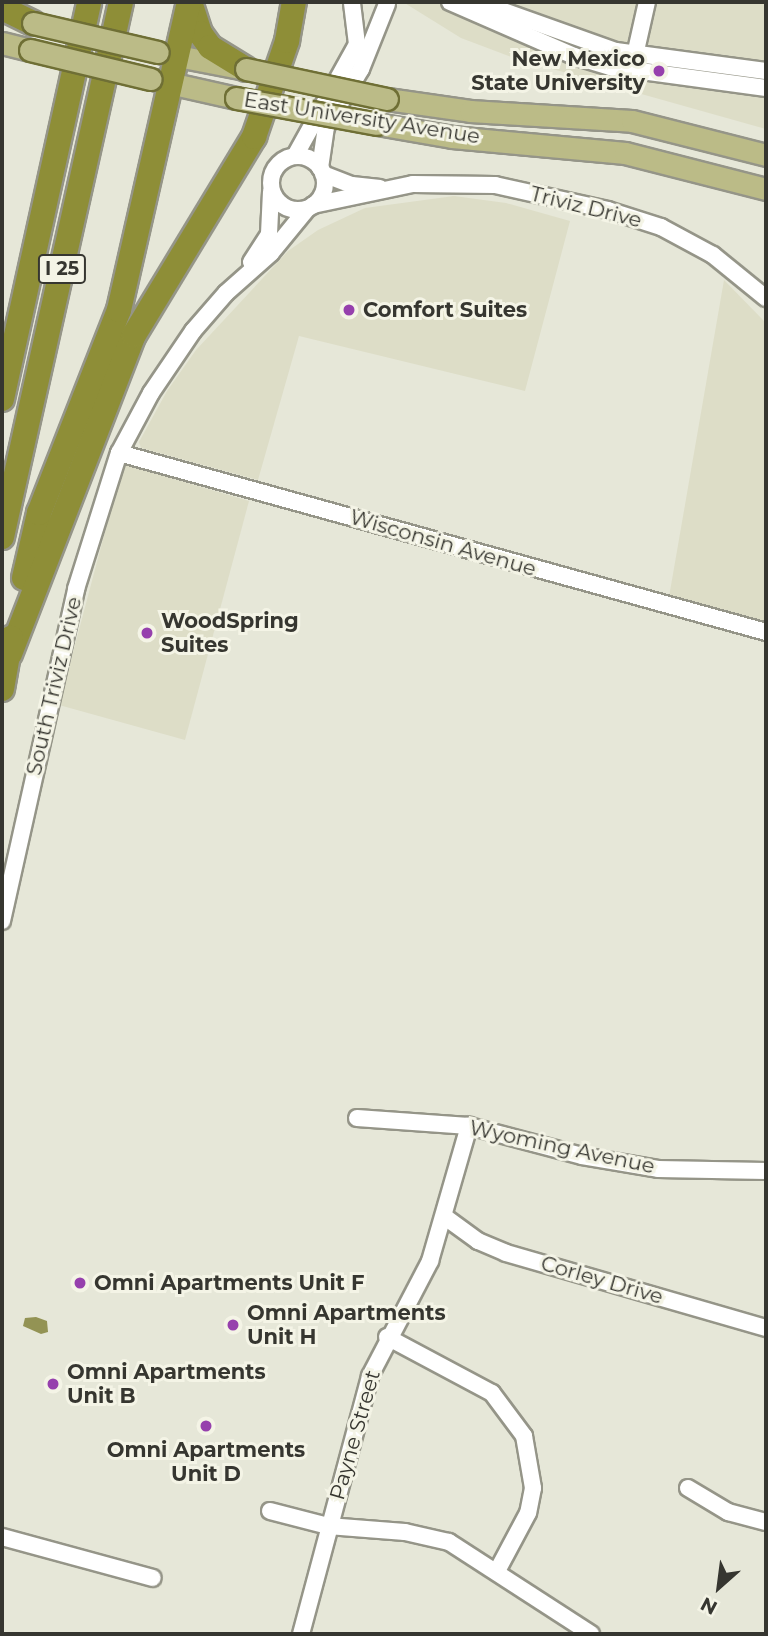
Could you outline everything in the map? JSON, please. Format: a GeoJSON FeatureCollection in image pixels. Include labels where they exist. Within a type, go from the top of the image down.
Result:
{"type":"FeatureCollection","features":[{"type":"Feature","properties":{"kind":"highway","name":"I 25"},"geometry":{"type":"LineString","coordinates":[[2,398],[89,2]]}},
{"type":"Feature","properties":{"kind":"highway","name":"I 25"},"geometry":{"type":"LineString","coordinates":[[2,537],[121,2]]}},
{"type":"Feature","properties":{"kind":"highway"},"geometry":{"type":"LineString","coordinates":[[2,689],[39,513],[119,310],[160,81],[167,54],[190,2]]}},
{"type":"Feature","properties":{"kind":"highway"},"geometry":{"type":"LineString","coordinates":[[190,2],[206,41],[246,69]]}},
{"type":"Feature","properties":{"kind":"highway"},"geometry":{"type":"LineString","coordinates":[[9,654],[134,335],[254,138],[287,41],[294,2]]}},
{"type":"Feature","properties":{"kind":"highway"},"geometry":{"type":"LineString","coordinates":[[2,8],[33,23]]}},
{"type":"Feature","properties":{"kind":"main road","name":"East University Avenue"},"geometry":{"type":"LineString","coordinates":[[2,15],[167,54],[387,99],[470,111],[632,121],[766,155]]}},
{"type":"Feature","properties":{"kind":"main road","name":"East University Avenue"},"geometry":{"type":"LineString","coordinates":[[2,43],[236,98],[452,137],[625,153],[766,189]]}},
{"type":"Feature","properties":{"kind":"street"},"geometry":{"type":"LineString","coordinates":[[351,2],[370,7],[389,3]]}},
{"type":"Feature","properties":{"kind":"street"},"geometry":{"type":"LineString","coordinates":[[240,281],[269,234],[270,186],[276,166],[295,156],[356,44],[358,23],[351,2]]}},
{"type":"Feature","properties":{"kind":"street"},"geometry":{"type":"LineString","coordinates":[[450,2],[574,56],[766,71]]}},
{"type":"Feature","properties":{"kind":"street"},"geometry":{"type":"LineString","coordinates":[[478,2],[634,62],[766,88]]}},
{"type":"Feature","properties":{"kind":"street"},"geometry":{"type":"LineString","coordinates":[[493,2],[533,23]]}},
{"type":"Feature","properties":{"kind":"street"},"geometry":{"type":"LineString","coordinates":[[634,62],[647,2]]}},
{"type":"Feature","properties":{"kind":"street"},"geometry":{"type":"LineString","coordinates":[[119,453],[176,354],[240,281],[271,253],[324,188],[321,171],[326,127],[361,69],[389,3]]}},
{"type":"Feature","properties":{"kind":"street"},"geometry":{"type":"LineString","coordinates":[[295,156],[309,159],[321,171]]}},
{"type":"Feature","properties":{"kind":"street","name":"Triviz Drive"},"geometry":{"type":"LineString","coordinates":[[321,171],[352,185],[390,188]]}},
{"type":"Feature","properties":{"kind":"street","name":"Triviz Drive"},"geometry":{"type":"LineString","coordinates":[[310,207],[390,188],[438,182],[484,184],[626,215],[706,251],[765,300]]}},
{"type":"Feature","properties":{"kind":"street"},"geometry":{"type":"LineString","coordinates":[[270,186],[286,208],[310,207]]}},
{"type":"Feature","properties":{"kind":"street","name":"Wisconsin Avenue"},"geometry":{"type":"LineString","coordinates":[[119,453],[766,632]]}},
{"type":"Feature","properties":{"kind":"street","name":"South Triviz Drive"},"geometry":{"type":"LineString","coordinates":[[2,921],[76,590],[119,453]]}},
{"type":"Feature","properties":{"kind":"street","name":"Wyoming Avenue"},"geometry":{"type":"LineString","coordinates":[[357,1118],[469,1126],[582,1156],[659,1169],[766,1171]]}},
{"type":"Feature","properties":{"kind":"street","name":"Payne Street"},"geometry":{"type":"LineString","coordinates":[[301,1634],[370,1376],[387,1338],[415,1292],[445,1217],[469,1126]]}},
{"type":"Feature","properties":{"kind":"street","name":"Corley Drive"},"geometry":{"type":"LineString","coordinates":[[445,1217],[478,1241],[506,1253],[766,1328]]}},
{"type":"Feature","properties":{"kind":"street"},"geometry":{"type":"LineString","coordinates":[[387,1338],[492,1393],[524,1436],[533,1488],[528,1513],[497,1571]]}},
{"type":"Feature","properties":{"kind":"street"},"geometry":{"type":"LineString","coordinates":[[688,1488],[728,1512],[766,1522]]}},
{"type":"Feature","properties":{"kind":"street"},"geometry":{"type":"LineString","coordinates":[[270,1511],[328,1526],[431,1536],[466,1550],[591,1634]]}},
{"type":"Feature","properties":{"kind":"street"},"geometry":{"type":"LineString","coordinates":[[2,1537],[153,1578]]}},
{"type":"Feature","properties":{"kind":"shaded area","name":"New Mexico State University"},"geometry":{"type":"Polygon","coordinates":[[[403,2],[766,2],[766,129],[517,59],[461,38],[403,2]]]}},
{"type":"Feature","properties":{"kind":"shaded area"},"geometry":{"type":"Polygon","coordinates":[[[454,196],[506,203],[570,221],[525,391],[299,336],[258,480],[141,448],[139,442],[167,391],[196,350],[288,251],[318,230],[365,208],[454,196]]]}},
{"type":"Feature","properties":{"kind":"shaded area"},"geometry":{"type":"Polygon","coordinates":[[[724,280],[766,323],[766,624],[669,597],[724,280]]]}},
{"type":"Feature","properties":{"kind":"shaded area"},"geometry":{"type":"Polygon","coordinates":[[[123,464],[249,501],[185,740],[59,705],[123,464]]]}},
{"type":"Feature","properties":{"kind":"shaded area"},"geometry":{"type":"Polygon","coordinates":[[[36,1317],[47,1321],[48,1332],[41,1334],[23,1326],[25,1318],[36,1317]]]}},
{"type":"Feature","properties":{"kind":"place","name":"New Mexico State University"},"geometry":{"type":"Point","coordinates":[659,71]}},
{"type":"Feature","properties":{"kind":"place","name":"Comfort Suites"},"geometry":{"type":"Point","coordinates":[349,310]}},
{"type":"Feature","properties":{"kind":"place","name":"WoodSpring Suites"},"geometry":{"type":"Point","coordinates":[147,633]}},
{"type":"Feature","properties":{"kind":"place","name":"Omni Apartments Unit F"},"geometry":{"type":"Point","coordinates":[80,1283]}},
{"type":"Feature","properties":{"kind":"place","name":"Omni Apartments Unit H"},"geometry":{"type":"Point","coordinates":[233,1325]}},
{"type":"Feature","properties":{"kind":"place","name":"Omni Apartments Unit B"},"geometry":{"type":"Point","coordinates":[53,1384]}},
{"type":"Feature","properties":{"kind":"place","name":"Omni Apartments Unit D"},"geometry":{"type":"Point","coordinates":[206,1426]}}]}
